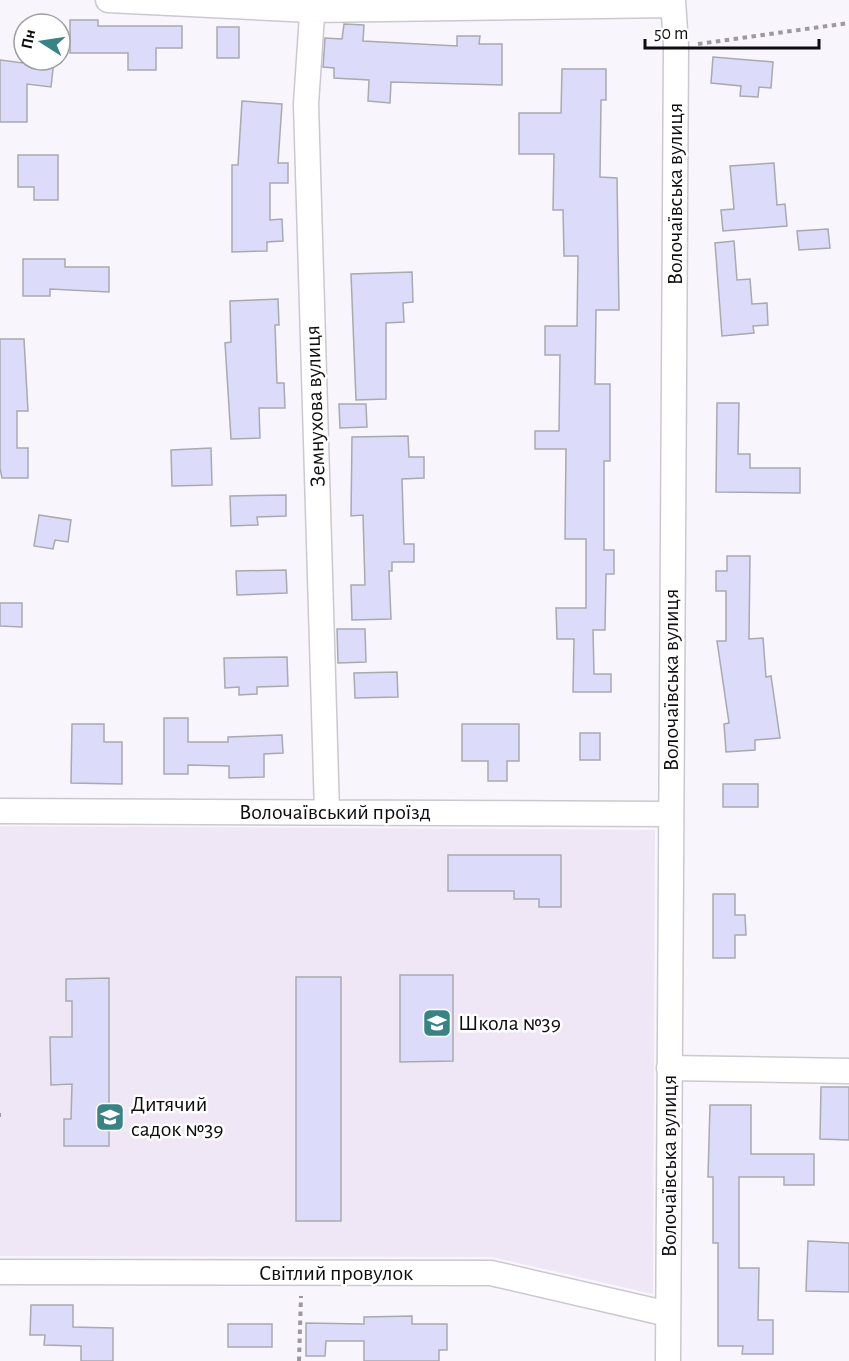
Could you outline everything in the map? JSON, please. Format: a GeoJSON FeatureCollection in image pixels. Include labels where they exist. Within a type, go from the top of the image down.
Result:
{"type":"FeatureCollection","features":[{"type":"Feature","properties":{"kind":"street"},"geometry":{"type":"LineString","coordinates":[[108,0],[313,5],[673,2]]}},
{"type":"Feature","properties":{"kind":"street","name":"Волочаївська вулиця"},"geometry":{"type":"LineString","coordinates":[[668,1361],[676,46],[673,2]]}},
{"type":"Feature","properties":{"kind":"street","name":"Земнухова вулиця"},"geometry":{"type":"LineString","coordinates":[[313,5],[306,104],[327,812]]}},
{"type":"Feature","properties":{"kind":"street","name":"Волочаївський проїзд"},"geometry":{"type":"LineString","coordinates":[[0,810],[670,814]]}},
{"type":"Feature","properties":{"kind":"street"},"geometry":{"type":"LineString","coordinates":[[669,1068],[849,1071]]}},
{"type":"Feature","properties":{"kind":"street","name":"Світлий провулок"},"geometry":{"type":"LineString","coordinates":[[0,1272],[491,1273],[668,1314]]}},
{"type":"Feature","properties":{"kind":"path"},"geometry":{"type":"LineString","coordinates":[[676,46],[824,29],[849,23]]}},
{"type":"Feature","properties":{"kind":"path"},"geometry":{"type":"LineString","coordinates":[[299,1361],[302,1273]]}},
{"type":"Feature","properties":{"kind":"shaded area","name":"Школа №39"},"geometry":{"type":"Polygon","coordinates":[[[0,826],[655,830],[653,1294],[492,1257],[0,1256],[0,826]]]}},
{"type":"Feature","properties":{"kind":"building"},"geometry":{"type":"Polygon","coordinates":[[[72,20],[98,20],[98,26],[182,26],[182,48],[156,48],[156,70],[128,70],[128,53],[72,53],[72,20]]]}},
{"type":"Feature","properties":{"kind":"building"},"geometry":{"type":"Polygon","coordinates":[[[344,24],[364,25],[363,41],[457,46],[457,36],[480,36],[479,44],[502,44],[502,85],[391,82],[390,103],[368,101],[369,80],[334,78],[334,68],[323,67],[325,38],[342,39],[344,24]]]}},
{"type":"Feature","properties":{"kind":"building"},"geometry":{"type":"Polygon","coordinates":[[[217,27],[239,27],[239,58],[217,58],[217,27]]]}},
{"type":"Feature","properties":{"kind":"building"},"geometry":{"type":"Polygon","coordinates":[[[713,57],[773,62],[771,88],[759,87],[758,97],[740,96],[741,86],[711,83],[713,57]]]}},
{"type":"Feature","properties":{"kind":"building"},"geometry":{"type":"Polygon","coordinates":[[[0,60],[12,62],[12,72],[53,72],[51,87],[27,84],[27,122],[0,122],[0,60]]]}},
{"type":"Feature","properties":{"kind":"building"},"geometry":{"type":"Polygon","coordinates":[[[562,69],[606,69],[606,100],[601,100],[600,177],[617,178],[619,310],[596,310],[595,384],[610,384],[610,461],[604,461],[604,550],[614,550],[614,574],[606,574],[605,630],[593,630],[594,674],[611,674],[611,692],[573,692],[574,639],[557,639],[556,608],[586,608],[586,539],[565,539],[566,449],[535,449],[535,431],[559,431],[560,355],[545,355],[545,326],[577,326],[578,256],[564,256],[563,210],[553,210],[554,154],[519,154],[519,113],[561,113],[562,69]]]}},
{"type":"Feature","properties":{"kind":"building"},"geometry":{"type":"Polygon","coordinates":[[[242,101],[282,104],[278,163],[288,163],[288,183],[270,183],[270,220],[282,219],[283,241],[267,242],[267,251],[232,252],[232,165],[238,165],[242,101]]]}},
{"type":"Feature","properties":{"kind":"building"},"geometry":{"type":"Polygon","coordinates":[[[18,155],[58,155],[58,200],[34,200],[34,187],[18,187],[18,155]]]}},
{"type":"Feature","properties":{"kind":"building"},"geometry":{"type":"Polygon","coordinates":[[[774,163],[777,205],[785,204],[787,226],[723,231],[721,210],[734,209],[730,166],[774,163]]]}},
{"type":"Feature","properties":{"kind":"building"},"geometry":{"type":"Polygon","coordinates":[[[828,229],[830,248],[799,250],[797,231],[828,229]]]}},
{"type":"Feature","properties":{"kind":"building"},"geometry":{"type":"Polygon","coordinates":[[[734,241],[737,280],[750,279],[752,304],[767,303],[768,325],[753,326],[754,333],[722,336],[715,243],[734,241]]]}},
{"type":"Feature","properties":{"kind":"building"},"geometry":{"type":"Polygon","coordinates":[[[23,259],[65,259],[65,267],[109,267],[109,292],[50,289],[50,296],[23,296],[23,259]]]}},
{"type":"Feature","properties":{"kind":"building"},"geometry":{"type":"Polygon","coordinates":[[[412,272],[413,302],[403,303],[404,322],[386,323],[386,399],[356,400],[351,274],[412,272]]]}},
{"type":"Feature","properties":{"kind":"building"},"geometry":{"type":"Polygon","coordinates":[[[278,299],[279,325],[275,325],[277,383],[284,383],[285,408],[259,408],[260,438],[231,439],[225,343],[231,342],[230,301],[278,299]]]}},
{"type":"Feature","properties":{"kind":"building"},"geometry":{"type":"Polygon","coordinates":[[[0,339],[24,339],[28,411],[17,411],[17,448],[28,448],[28,478],[2,478],[0,468],[0,339]]]}},
{"type":"Feature","properties":{"kind":"building"},"geometry":{"type":"Polygon","coordinates":[[[717,403],[739,403],[738,454],[750,454],[750,468],[800,468],[800,493],[716,492],[717,403]]]}},
{"type":"Feature","properties":{"kind":"building"},"geometry":{"type":"Polygon","coordinates":[[[339,404],[366,404],[367,427],[340,428],[339,404]]]}},
{"type":"Feature","properties":{"kind":"building"},"geometry":{"type":"Polygon","coordinates":[[[408,436],[409,457],[424,457],[424,478],[402,479],[404,544],[414,544],[414,562],[392,562],[392,571],[389,571],[391,619],[352,620],[351,585],[365,585],[363,515],[351,516],[352,437],[408,436]]]}},
{"type":"Feature","properties":{"kind":"building"},"geometry":{"type":"Polygon","coordinates":[[[211,448],[212,485],[172,486],[171,450],[211,448]]]}},
{"type":"Feature","properties":{"kind":"building"},"geometry":{"type":"Polygon","coordinates":[[[286,495],[286,516],[257,517],[258,525],[231,526],[230,496],[286,495]]]}},
{"type":"Feature","properties":{"kind":"building"},"geometry":{"type":"Polygon","coordinates":[[[39,515],[71,520],[68,542],[55,540],[53,549],[34,546],[39,515]]]}},
{"type":"Feature","properties":{"kind":"building"},"geometry":{"type":"Polygon","coordinates":[[[727,556],[750,556],[749,639],[763,638],[766,677],[771,676],[780,738],[755,740],[755,750],[726,752],[724,724],[729,723],[717,641],[726,641],[726,591],[716,591],[716,571],[727,571],[727,556]]]}},
{"type":"Feature","properties":{"kind":"building"},"geometry":{"type":"Polygon","coordinates":[[[286,570],[287,593],[237,595],[236,571],[286,570]]]}},
{"type":"Feature","properties":{"kind":"building"},"geometry":{"type":"Polygon","coordinates":[[[0,603],[22,603],[22,627],[0,626],[0,603]]]}},
{"type":"Feature","properties":{"kind":"building"},"geometry":{"type":"Polygon","coordinates":[[[337,629],[365,629],[366,662],[338,663],[337,629]]]}},
{"type":"Feature","properties":{"kind":"building"},"geometry":{"type":"Polygon","coordinates":[[[287,657],[288,686],[257,687],[257,694],[239,695],[239,687],[225,688],[224,658],[287,657]]]}},
{"type":"Feature","properties":{"kind":"building"},"geometry":{"type":"Polygon","coordinates":[[[397,672],[398,697],[355,698],[354,673],[397,672]]]}},
{"type":"Feature","properties":{"kind":"building"},"geometry":{"type":"Polygon","coordinates":[[[164,718],[188,718],[188,742],[228,742],[228,737],[282,735],[283,753],[264,754],[264,777],[229,778],[229,766],[188,765],[188,774],[164,774],[164,718]]]}},
{"type":"Feature","properties":{"kind":"building"},"geometry":{"type":"Polygon","coordinates":[[[72,724],[104,724],[104,742],[122,742],[122,784],[71,783],[72,724]]]}},
{"type":"Feature","properties":{"kind":"building"},"geometry":{"type":"Polygon","coordinates":[[[462,724],[519,724],[519,761],[507,761],[507,781],[488,781],[488,761],[462,761],[462,724]]]}},
{"type":"Feature","properties":{"kind":"building"},"geometry":{"type":"Polygon","coordinates":[[[580,733],[600,733],[600,760],[580,760],[580,733]]]}},
{"type":"Feature","properties":{"kind":"building"},"geometry":{"type":"Polygon","coordinates":[[[723,784],[758,784],[758,807],[723,807],[723,784]]]}},
{"type":"Feature","properties":{"kind":"building"},"geometry":{"type":"Polygon","coordinates":[[[448,855],[561,855],[561,907],[539,907],[539,899],[514,899],[514,891],[448,891],[448,855]]]}},
{"type":"Feature","properties":{"kind":"building"},"geometry":{"type":"Polygon","coordinates":[[[713,894],[735,894],[735,915],[745,915],[746,935],[735,935],[735,958],[713,958],[713,894]]]}},
{"type":"Feature","properties":{"kind":"building"},"geometry":{"type":"Polygon","coordinates":[[[400,975],[453,975],[453,1061],[400,1062],[400,975]]]}},
{"type":"Feature","properties":{"kind":"building"},"geometry":{"type":"Polygon","coordinates":[[[296,977],[341,977],[341,1221],[296,1221],[296,977]]]}},
{"type":"Feature","properties":{"kind":"building"},"geometry":{"type":"Polygon","coordinates":[[[109,978],[109,1146],[64,1146],[64,1119],[71,1119],[72,1084],[51,1085],[50,1037],[72,1037],[72,1001],[66,1001],[66,979],[109,978]]]}},
{"type":"Feature","properties":{"kind":"building"},"geometry":{"type":"Polygon","coordinates":[[[821,1087],[849,1087],[849,1140],[820,1139],[821,1087]]]}},
{"type":"Feature","properties":{"kind":"building"},"geometry":{"type":"Polygon","coordinates":[[[710,1105],[751,1105],[751,1154],[814,1154],[814,1185],[784,1185],[784,1177],[739,1177],[739,1268],[759,1268],[758,1320],[773,1320],[773,1354],[742,1354],[743,1346],[718,1346],[718,1243],[713,1243],[713,1177],[708,1177],[710,1105]]]}},
{"type":"Feature","properties":{"kind":"building"},"geometry":{"type":"Polygon","coordinates":[[[808,1241],[849,1243],[849,1292],[806,1291],[808,1241]]]}},
{"type":"Feature","properties":{"kind":"building"},"geometry":{"type":"Polygon","coordinates":[[[31,1305],[73,1305],[73,1327],[113,1328],[113,1361],[81,1361],[81,1346],[44,1345],[45,1335],[30,1335],[31,1305]]]}},
{"type":"Feature","properties":{"kind":"building"},"geometry":{"type":"Polygon","coordinates":[[[412,1316],[412,1324],[447,1324],[447,1350],[439,1350],[439,1361],[364,1361],[364,1341],[326,1341],[325,1356],[306,1356],[306,1323],[364,1324],[364,1317],[412,1316]]]}},
{"type":"Feature","properties":{"kind":"building"},"geometry":{"type":"Polygon","coordinates":[[[228,1324],[272,1324],[272,1347],[228,1347],[228,1324]]]}},
{"type":"Feature","properties":{"kind":"place","name":"Школа №39"},"geometry":{"type":"Point","coordinates":[437,1023]}},
{"type":"Feature","properties":{"kind":"place","name":"Дитячий садок №39"},"geometry":{"type":"Point","coordinates":[110,1117]}}]}
